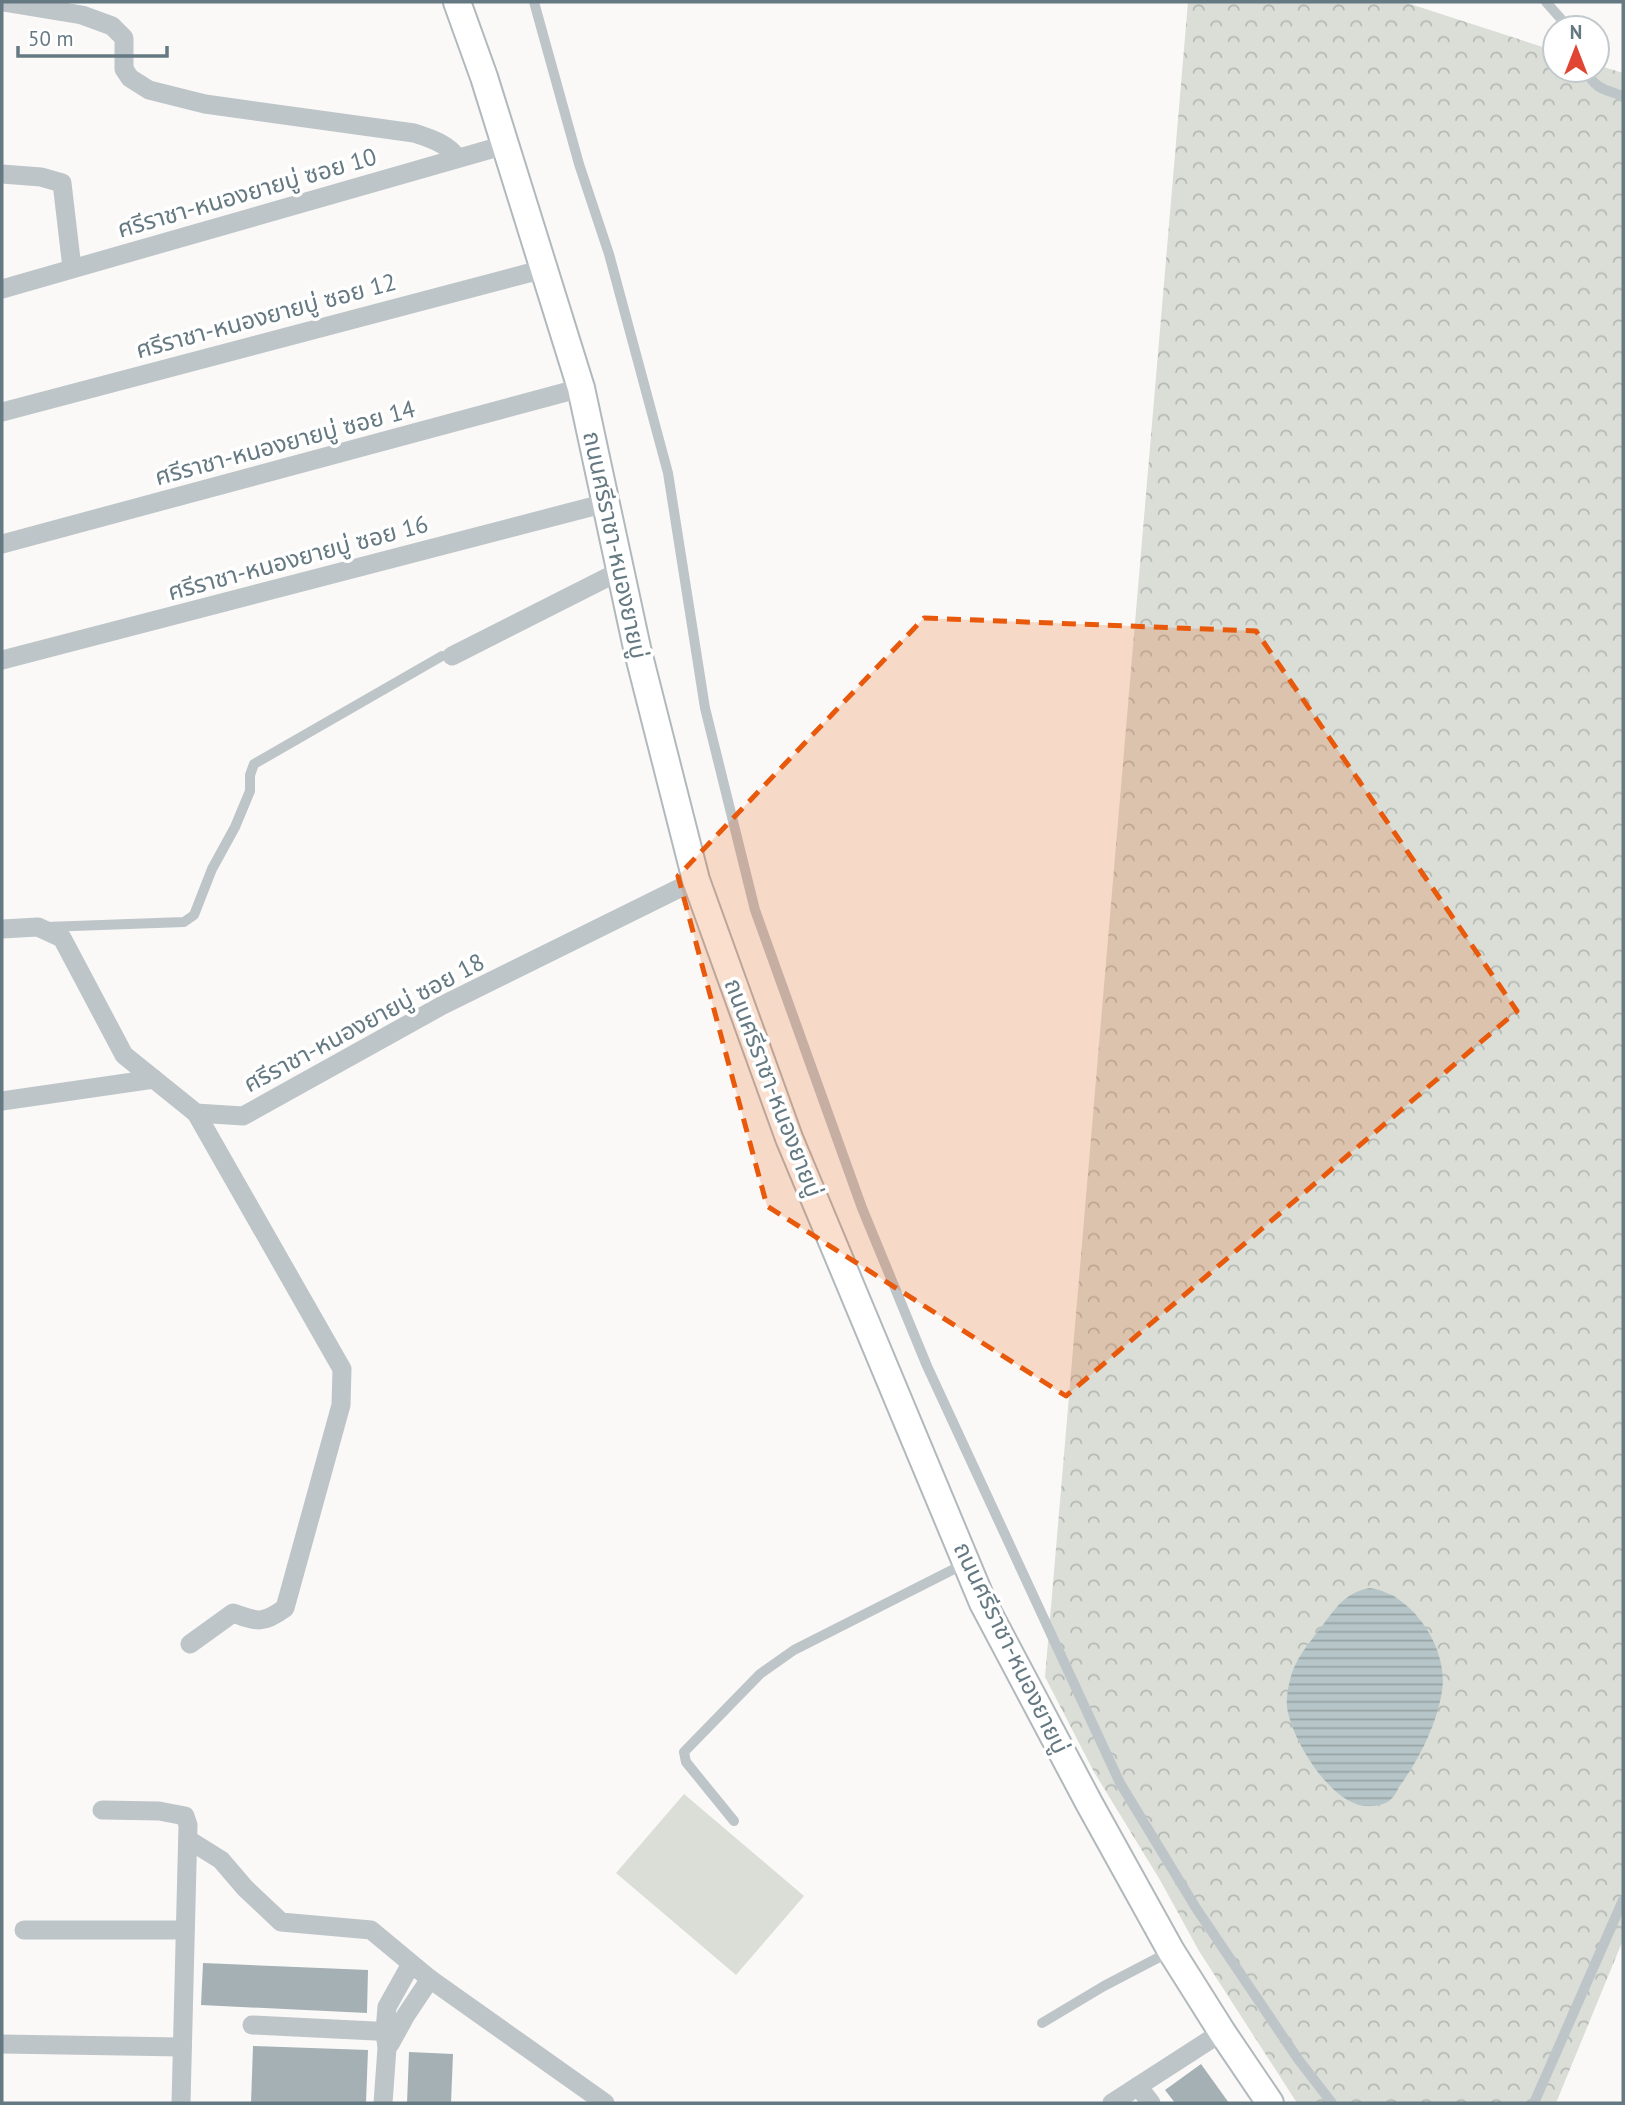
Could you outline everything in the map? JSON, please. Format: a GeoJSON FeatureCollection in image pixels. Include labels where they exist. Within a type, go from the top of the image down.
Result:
{"type":"FeatureCollection","features":[{"type":"Feature","properties":{"kind":"main road","name":"ถนนศรีราชา-หนองยายบู่"},"geometry":{"type":"LineString","coordinates":[[457,2],[484,77],[581,388],[636,649],[696,880],[789,1138],[983,1604],[1171,1951],[1270,2103]]}},
{"type":"Feature","properties":{"kind":"street"},"geometry":{"type":"LineString","coordinates":[[3,2],[82,15],[112,26],[124,37],[124,69],[130,78],[149,90],[205,104],[414,133],[431,138],[454,152],[457,158]]}},
{"type":"Feature","properties":{"kind":"street","name":"ศรีราชา-หนองยายบู่ ซอย 10"},"geometry":{"type":"LineString","coordinates":[[2,289],[505,145]]}},
{"type":"Feature","properties":{"kind":"street"},"geometry":{"type":"LineString","coordinates":[[2,174],[41,177],[62,183],[72,268]]}},
{"type":"Feature","properties":{"kind":"street","name":"ศรีราชา-หนองยายบู่ ซอย 12"},"geometry":{"type":"LineString","coordinates":[[2,412],[544,269]]}},
{"type":"Feature","properties":{"kind":"street","name":"ศรีราชา-หนองยายบู่ ซอย 14"},"geometry":{"type":"LineString","coordinates":[[2,544],[581,388]]}},
{"type":"Feature","properties":{"kind":"street","name":"ศรีราชา-หนองยายบู่ ซอย 16"},"geometry":{"type":"LineString","coordinates":[[2,660],[606,503]]}},
{"type":"Feature","properties":{"kind":"street"},"geometry":{"type":"LineString","coordinates":[[447,656],[620,571]]}},
{"type":"Feature","properties":{"kind":"street","name":"ศรีราชา-หนองยายบู่ ซอย 18"},"geometry":{"type":"LineString","coordinates":[[197,1113],[243,1116],[441,1006],[696,880]]}},
{"type":"Feature","properties":{"kind":"street"},"geometry":{"type":"LineString","coordinates":[[2,929],[38,927],[62,938],[124,1055],[197,1113],[341,1369],[341,1405],[285,1608],[270,1619],[256,1621],[233,1613],[190,1644]]}},
{"type":"Feature","properties":{"kind":"street"},"geometry":{"type":"LineString","coordinates":[[2,1101],[154,1079]]}},
{"type":"Feature","properties":{"kind":"street"},"geometry":{"type":"LineString","coordinates":[[102,1810],[159,1811],[185,1816],[188,1825],[181,2103]]}},
{"type":"Feature","properties":{"kind":"street"},"geometry":{"type":"LineString","coordinates":[[189,1840],[221,1860],[245,1888],[281,1922],[371,1930],[430,1979],[605,2103]]}},
{"type":"Feature","properties":{"kind":"street"},"geometry":{"type":"LineString","coordinates":[[24,1930],[185,1930]]}},
{"type":"Feature","properties":{"kind":"street"},"geometry":{"type":"LineString","coordinates":[[383,2103],[389,2037],[387,2007],[411,1964]]}},
{"type":"Feature","properties":{"kind":"street"},"geometry":{"type":"LineString","coordinates":[[389,2037],[430,1979]]}},
{"type":"Feature","properties":{"kind":"street"},"geometry":{"type":"LineString","coordinates":[[252,2025],[389,2037]]}},
{"type":"Feature","properties":{"kind":"street"},"geometry":{"type":"LineString","coordinates":[[1112,2103],[1222,2032]]}},
{"type":"Feature","properties":{"kind":"street"},"geometry":{"type":"LineString","coordinates":[[2,2044],[182,2047]]}},
{"type":"Feature","properties":{"kind":"street"},"geometry":{"type":"LineString","coordinates":[[1138,2086],[1151,2103]]}},
{"type":"Feature","properties":{"kind":"lane"},"geometry":{"type":"LineString","coordinates":[[534,2],[579,164],[609,254],[668,473],[705,708],[755,909],[862,1208],[927,1366],[1120,1783],[1196,1908],[1298,2059],[1332,2103]]}},
{"type":"Feature","properties":{"kind":"lane"},"geometry":{"type":"LineString","coordinates":[[1595,84],[1623,96]]}},
{"type":"Feature","properties":{"kind":"lane"},"geometry":{"type":"LineString","coordinates":[[38,927],[149,924],[188,920],[194,915],[212,869],[235,827],[250,791],[250,775],[254,764],[447,656]]}},
{"type":"Feature","properties":{"kind":"lane"},"geometry":{"type":"LineString","coordinates":[[734,1821],[686,1762],[684,1752],[760,1675],[794,1650],[967,1563]]}},
{"type":"Feature","properties":{"kind":"lane"},"geometry":{"type":"LineString","coordinates":[[1534,2103],[1623,1900]]}},
{"type":"Feature","properties":{"kind":"lane"},"geometry":{"type":"LineString","coordinates":[[1042,2023],[1171,1951]]}},
{"type":"Feature","properties":{"kind":"highlighted area"},"geometry":{"type":"Polygon","coordinates":[[[924,618],[1256,631],[1517,1011],[1066,1396],[767,1206],[678,876],[924,618]]]}},
{"type":"Feature","properties":{"kind":"green space"},"geometry":{"type":"Polygon","coordinates":[[[1188,2],[1404,2],[1541,46],[1541,84],[1611,84],[1611,69],[1623,73],[1623,1940],[1556,2103],[1297,2103],[1199,1951],[1160,1880],[1094,1772],[1045,1677],[1188,2]]]}},
{"type":"Feature","properties":{"kind":"green space"},"geometry":{"type":"Polygon","coordinates":[[[684,1794],[804,1896],[736,1975],[616,1873],[684,1794]]]}},
{"type":"Feature","properties":{"kind":"shaded area"},"geometry":{"type":"Polygon","coordinates":[[[1370,1588],[1386,1592],[1414,1612],[1434,1642],[1443,1675],[1436,1716],[1420,1753],[1391,1799],[1383,1804],[1370,1806],[1356,1804],[1342,1796],[1316,1770],[1296,1736],[1287,1704],[1292,1673],[1308,1645],[1347,1597],[1370,1588]]]}},
{"type":"Feature","properties":{"kind":"building"},"geometry":{"type":"Polygon","coordinates":[[[203,1963],[368,1970],[367,2013],[201,2005],[203,1963]]]}},
{"type":"Feature","properties":{"kind":"building"},"geometry":{"type":"Polygon","coordinates":[[[253,2046],[368,2050],[366,2103],[251,2103],[253,2046]]]}},
{"type":"Feature","properties":{"kind":"building"},"geometry":{"type":"Polygon","coordinates":[[[409,2052],[453,2054],[451,2103],[407,2103],[409,2052]]]}},
{"type":"Feature","properties":{"kind":"building"},"geometry":{"type":"Polygon","coordinates":[[[1201,2064],[1229,2103],[1175,2103],[1165,2090],[1201,2064]]]}}]}
